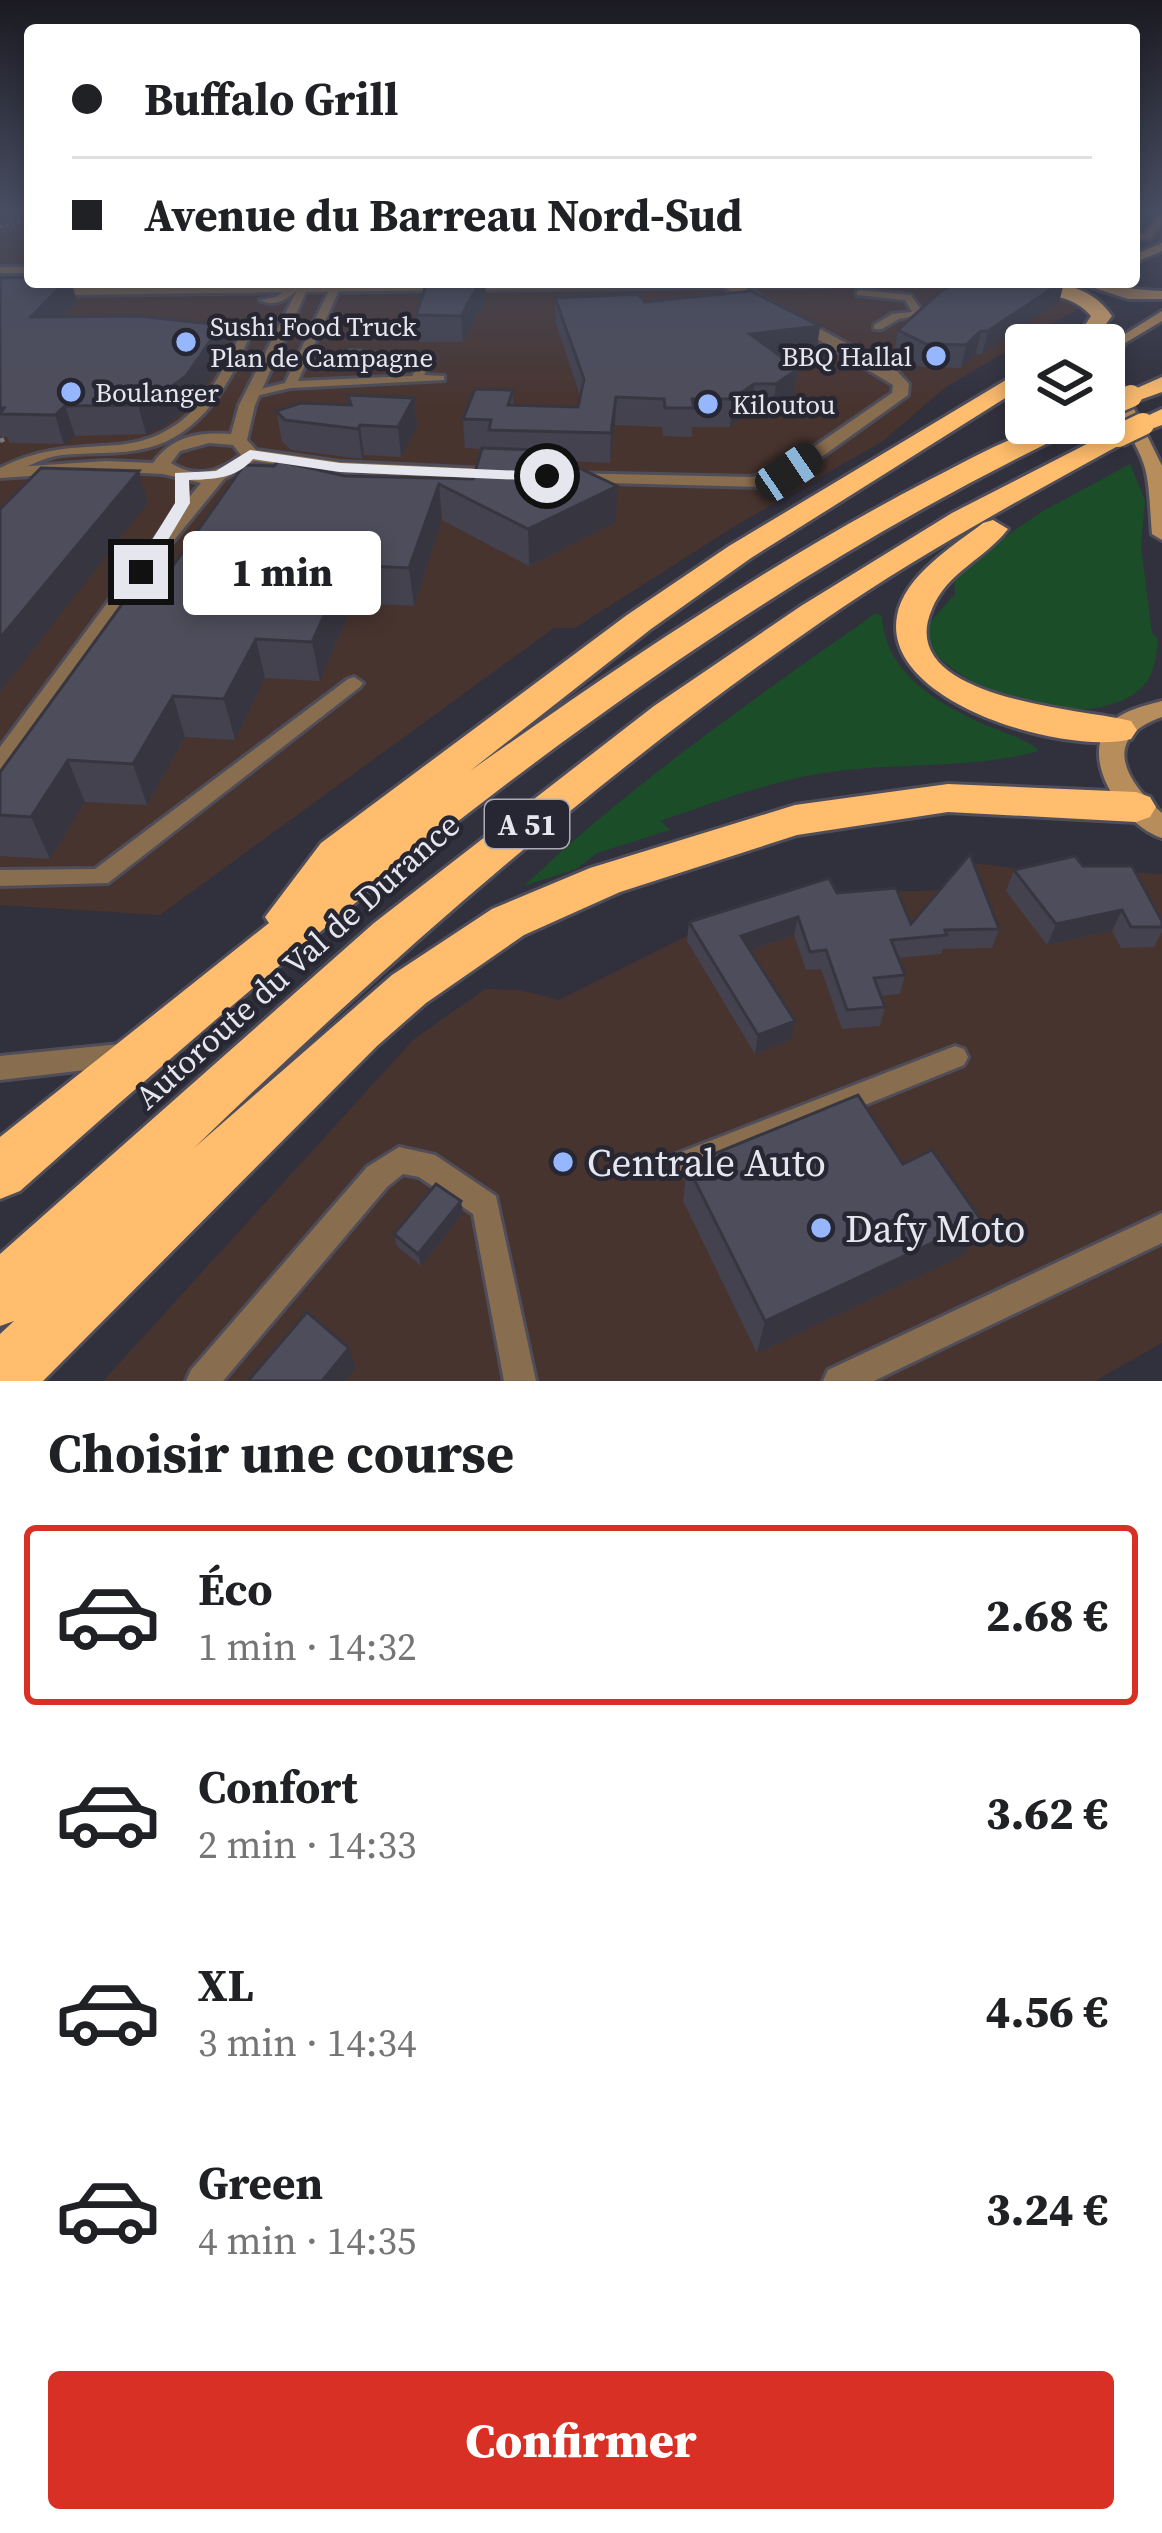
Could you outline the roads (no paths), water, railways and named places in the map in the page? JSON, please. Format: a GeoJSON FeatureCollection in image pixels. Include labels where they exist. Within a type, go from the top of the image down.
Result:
{"type":"FeatureCollection","features":[{"type":"Feature","properties":{"kind":"highway"},"geometry":{"type":"LineString","coordinates":[[1048,288],[1096,305],[1102,316],[1095,324]]}},
{"type":"Feature","properties":{"kind":"highway","name":"Autoroute du Val de Durance"},"geometry":{"type":"LineString","coordinates":[[0,1296],[438,894],[592,773],[810,615],[1133,423],[1162,384]]}},
{"type":"Feature","properties":{"kind":"highway"},"geometry":{"type":"LineString","coordinates":[[256,958],[336,854],[472,748],[740,552],[1005,388]]}},
{"type":"Feature","properties":{"kind":"highway"},"geometry":{"type":"LineString","coordinates":[[1118,730],[1062,725],[988,705],[927,672],[910,638],[921,592],[945,562],[1046,494],[1133,423]]}},
{"type":"Feature","properties":{"kind":"highway","name":"Autoroute du Val de Durance"},"geometry":{"type":"LineString","coordinates":[[0,1172],[256,958],[524,750],[682,639],[863,525],[1023,444]]}},
{"type":"Feature","properties":{"kind":"highway"},"geometry":{"type":"LineString","coordinates":[[0,1379],[345,1043],[409,988],[508,922],[605,880],[794,820],[948,798],[1149,818]]}},
{"type":"Feature","properties":{"kind":"main road"},"geometry":{"type":"LineString","coordinates":[[1096,288],[1129,306],[1126,326],[1109,349],[1106,372],[1159,477],[1162,534]]}},
{"type":"Feature","properties":{"kind":"main road"},"geometry":{"type":"LineString","coordinates":[[1106,292],[1162,295]]}},
{"type":"Feature","properties":{"kind":"main road"},"geometry":{"type":"LineString","coordinates":[[1126,326],[1162,315]]}},
{"type":"Feature","properties":{"kind":"main road"},"geometry":{"type":"LineString","coordinates":[[1149,818],[1118,782],[1110,759],[1118,730],[1136,716],[1161,707]]}},
{"type":"Feature","properties":{"kind":"street"},"geometry":{"type":"LineString","coordinates":[[199,288],[298,292],[328,288]]}},
{"type":"Feature","properties":{"kind":"street"},"geometry":{"type":"LineString","coordinates":[[547,476],[753,483],[789,472],[899,395],[901,384],[892,374],[740,288]]}},
{"type":"Feature","properties":{"kind":"street"},"geometry":{"type":"LineString","coordinates":[[769,305],[778,288]]}},
{"type":"Feature","properties":{"kind":"street"},"geometry":{"type":"LineString","coordinates":[[0,766],[164,540],[218,475],[242,454],[250,400],[298,292]]}},
{"type":"Feature","properties":{"kind":"street"},"geometry":{"type":"LineString","coordinates":[[170,466],[196,440],[220,430],[250,400]]}},
{"type":"Feature","properties":{"kind":"street"},"geometry":{"type":"LineString","coordinates":[[196,440],[242,454],[340,467],[527,476]]}},
{"type":"Feature","properties":{"kind":"street"},"geometry":{"type":"LineString","coordinates":[[164,540],[185,494],[170,466]]}},
{"type":"Feature","properties":{"kind":"street"},"geometry":{"type":"LineString","coordinates":[[0,472],[170,466],[218,475]]}},
{"type":"Feature","properties":{"kind":"lane"},"geometry":{"type":"LineString","coordinates":[[290,385],[342,288]]}},
{"type":"Feature","properties":{"kind":"lane"},"geometry":{"type":"LineString","coordinates":[[265,300],[298,292]]}},
{"type":"Feature","properties":{"kind":"lane"},"geometry":{"type":"LineString","coordinates":[[860,293],[908,297],[919,314],[896,316],[878,327]]}},
{"type":"Feature","properties":{"kind":"lane"},"geometry":{"type":"LineString","coordinates":[[0,472],[29,454],[127,448],[186,428],[203,413],[245,334]]}},
{"type":"Feature","properties":{"kind":"lane"},"geometry":{"type":"LineString","coordinates":[[316,384],[336,362],[351,354],[381,362],[428,360],[416,379]]}},
{"type":"Feature","properties":{"kind":"lane"},"geometry":{"type":"LineString","coordinates":[[365,381],[381,362]]}},
{"type":"Feature","properties":{"kind":"lane"},"geometry":{"type":"LineString","coordinates":[[250,400],[290,385],[440,378]]}},
{"type":"Feature","properties":{"kind":"lane"},"geometry":{"type":"LineString","coordinates":[[0,878],[100,877],[354,682]]}},
{"type":"Feature","properties":{"kind":"lane"},"geometry":{"type":"LineString","coordinates":[[0,1068],[140,1052]]}},
{"type":"Feature","properties":{"kind":"lane"},"geometry":{"type":"LineString","coordinates":[[686,1165],[955,1057]]}},
{"type":"Feature","properties":{"kind":"lane"},"geometry":{"type":"LineString","coordinates":[[202,1381],[377,1177],[399,1160],[424,1165],[486,1206],[520,1381]]}},
{"type":"Feature","properties":{"kind":"lane"},"geometry":{"type":"LineString","coordinates":[[839,1381],[1162,1228]]}},
{"type":"Feature","properties":{"kind":"place","name":"Sushi Food Truck Plan de Campagne"},"geometry":{"type":"Point","coordinates":[186,342]}},
{"type":"Feature","properties":{"kind":"place","name":"BBQ Hallal"},"geometry":{"type":"Point","coordinates":[936,356]}},
{"type":"Feature","properties":{"kind":"place","name":"Boulanger"},"geometry":{"type":"Point","coordinates":[71,392]}},
{"type":"Feature","properties":{"kind":"place","name":"Kiloutou"},"geometry":{"type":"Point","coordinates":[708,404]}},
{"type":"Feature","properties":{"kind":"place","name":"Centrale Auto"},"geometry":{"type":"Point","coordinates":[563,1162]}},
{"type":"Feature","properties":{"kind":"place","name":"Dafy Moto"},"geometry":{"type":"Point","coordinates":[821,1228]}}]}
